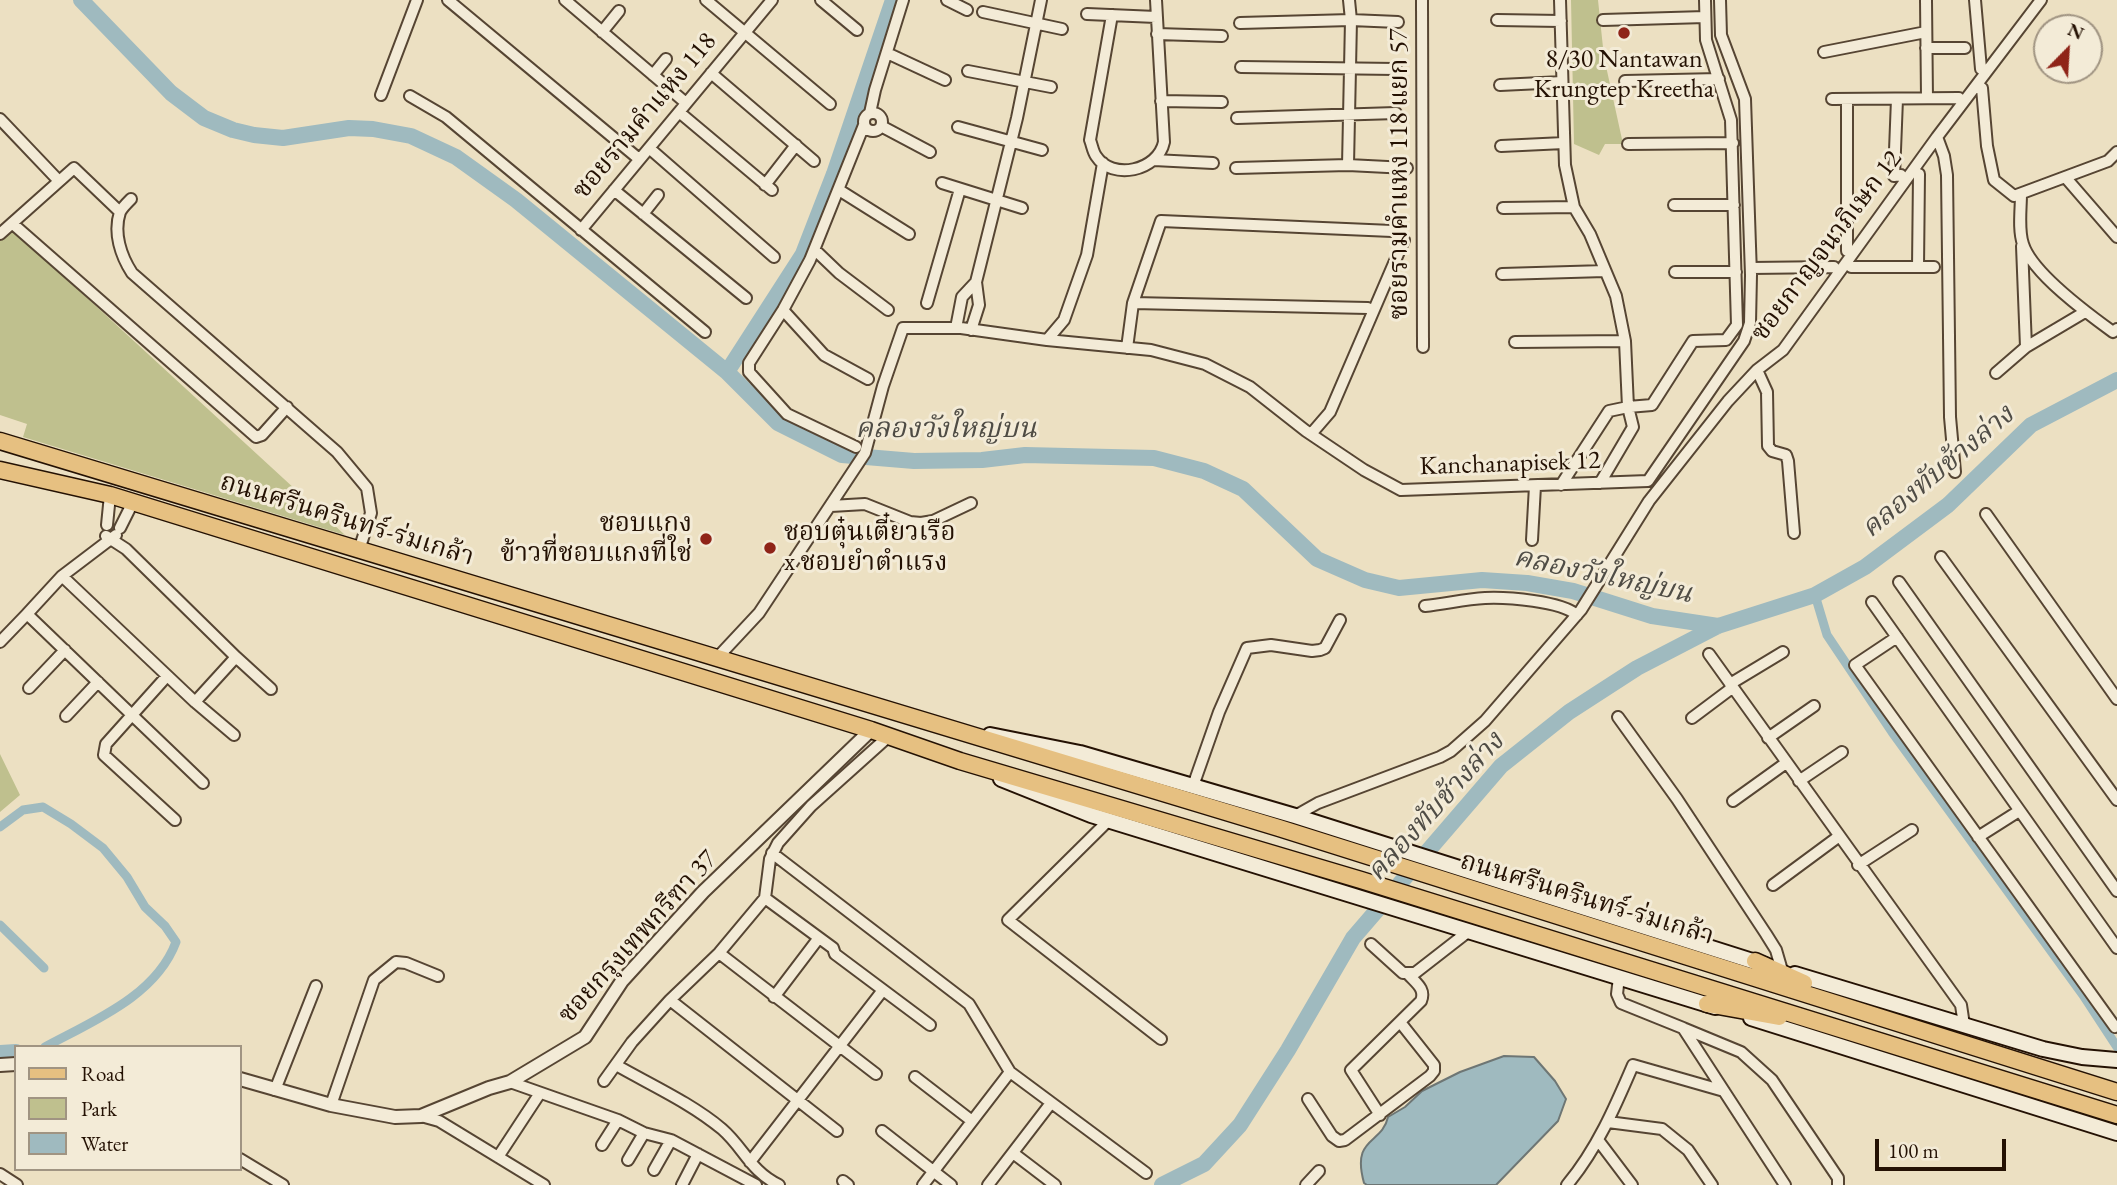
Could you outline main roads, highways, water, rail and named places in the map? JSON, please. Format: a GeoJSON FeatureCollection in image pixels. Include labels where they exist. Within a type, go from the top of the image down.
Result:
{"type":"FeatureCollection","features":[{"type":"Feature","properties":{"kind":"main road","name":"ถนนศรีนครินทร์-ร่มเกล้า"},"geometry":{"type":"LineString","coordinates":[[0,441],[1378,859],[2117,1092]]}},
{"type":"Feature","properties":{"kind":"main road","name":"ถนนศรีนครินทร์-ร่มเกล้า"},"geometry":{"type":"LineString","coordinates":[[4,471],[133,502],[871,730],[960,761],[1361,880],[2117,1115]]}},
{"type":"Feature","properties":{"kind":"main road","name":"ถนนศรีนครินทร์-ร่มเกล้า"},"geometry":{"type":"LineString","coordinates":[[961,731],[1080,753],[1295,817],[1755,961]]}},
{"type":"Feature","properties":{"kind":"main road","name":"ถนนศรีนครินทร์-ร่มเกล้า"},"geometry":{"type":"LineString","coordinates":[[960,761],[1056,802],[1108,820],[2028,1103],[2117,1133]]}},
{"type":"Feature","properties":{"kind":"main road"},"geometry":{"type":"LineString","coordinates":[[1755,961],[1864,1011]]}},
{"type":"Feature","properties":{"kind":"main road"},"geometry":{"type":"LineString","coordinates":[[1783,972],[2043,1049],[2110,1059]]}},
{"type":"Feature","properties":{"kind":"main road"},"geometry":{"type":"LineString","coordinates":[[1707,1004],[1847,1029]]}},
{"type":"Feature","properties":{"kind":"water"},"geometry":{"type":"Polygon","coordinates":[[[1504,1056],[1534,1057],[1555,1081],[1566,1099],[1558,1121],[1496,1185],[1364,1183],[1361,1157],[1364,1149],[1385,1126],[1388,1117],[1405,1107],[1422,1091],[1460,1072],[1504,1056]]]}},
{"type":"Feature","properties":{"kind":"waterway","name":"คลองวังใหญ่บน"},"geometry":{"type":"LineString","coordinates":[[81,0],[171,93],[204,118],[233,130],[283,138],[349,128],[373,129],[411,136],[456,157],[516,200],[727,372],[778,423],[842,455],[914,461],[982,460],[1025,455],[1154,458],[1204,471],[1243,489],[1317,559],[1365,580],[1399,588],[1482,580],[1527,583],[1573,591],[1652,616],[1718,626]]}},
{"type":"Feature","properties":{"kind":"waterway"},"geometry":{"type":"LineString","coordinates":[[727,372],[803,254],[834,174],[893,0]]}},
{"type":"Feature","properties":{"kind":"waterway","name":"คลองทับช้างล่าง"},"geometry":{"type":"LineString","coordinates":[[1162,1185],[1204,1164],[1240,1125],[1288,1050],[1353,938],[1501,766],[1569,712],[1637,668],[1718,626],[1815,595],[1865,567],[1948,505],[2031,425],[2117,380]]}},
{"type":"Feature","properties":{"kind":"waterway"},"geometry":{"type":"LineString","coordinates":[[1815,595],[1827,635],[1892,732],[2083,995],[2117,1047]]}},
{"type":"Feature","properties":{"kind":"waterway"},"geometry":{"type":"LineString","coordinates":[[0,827],[23,810],[43,807],[71,824],[103,848],[127,877],[145,907],[165,926],[176,942],[167,961],[154,978],[138,992],[102,1017],[49,1045]]}},
{"type":"Feature","properties":{"kind":"waterway"},"geometry":{"type":"LineString","coordinates":[[0,925],[44,968]]}},
{"type":"Feature","properties":{"kind":"waterway"},"geometry":{"type":"LineString","coordinates":[[0,1053],[14,1052]]}},
{"type":"Feature","properties":{"kind":"place","name":"8/30 Nantawan Krungtep Kreetha"},"geometry":{"type":"Point","coordinates":[1624,33]}},
{"type":"Feature","properties":{"kind":"place","name":"ชอบแกง ข้าวที่ชอบแกงที่ใช่"},"geometry":{"type":"Point","coordinates":[706,539]}},
{"type":"Feature","properties":{"kind":"place","name":"ชอบตุ๋นเตี๋ยวเรือ x ชอบยำตำแรง"},"geometry":{"type":"Point","coordinates":[770,548]}}]}
